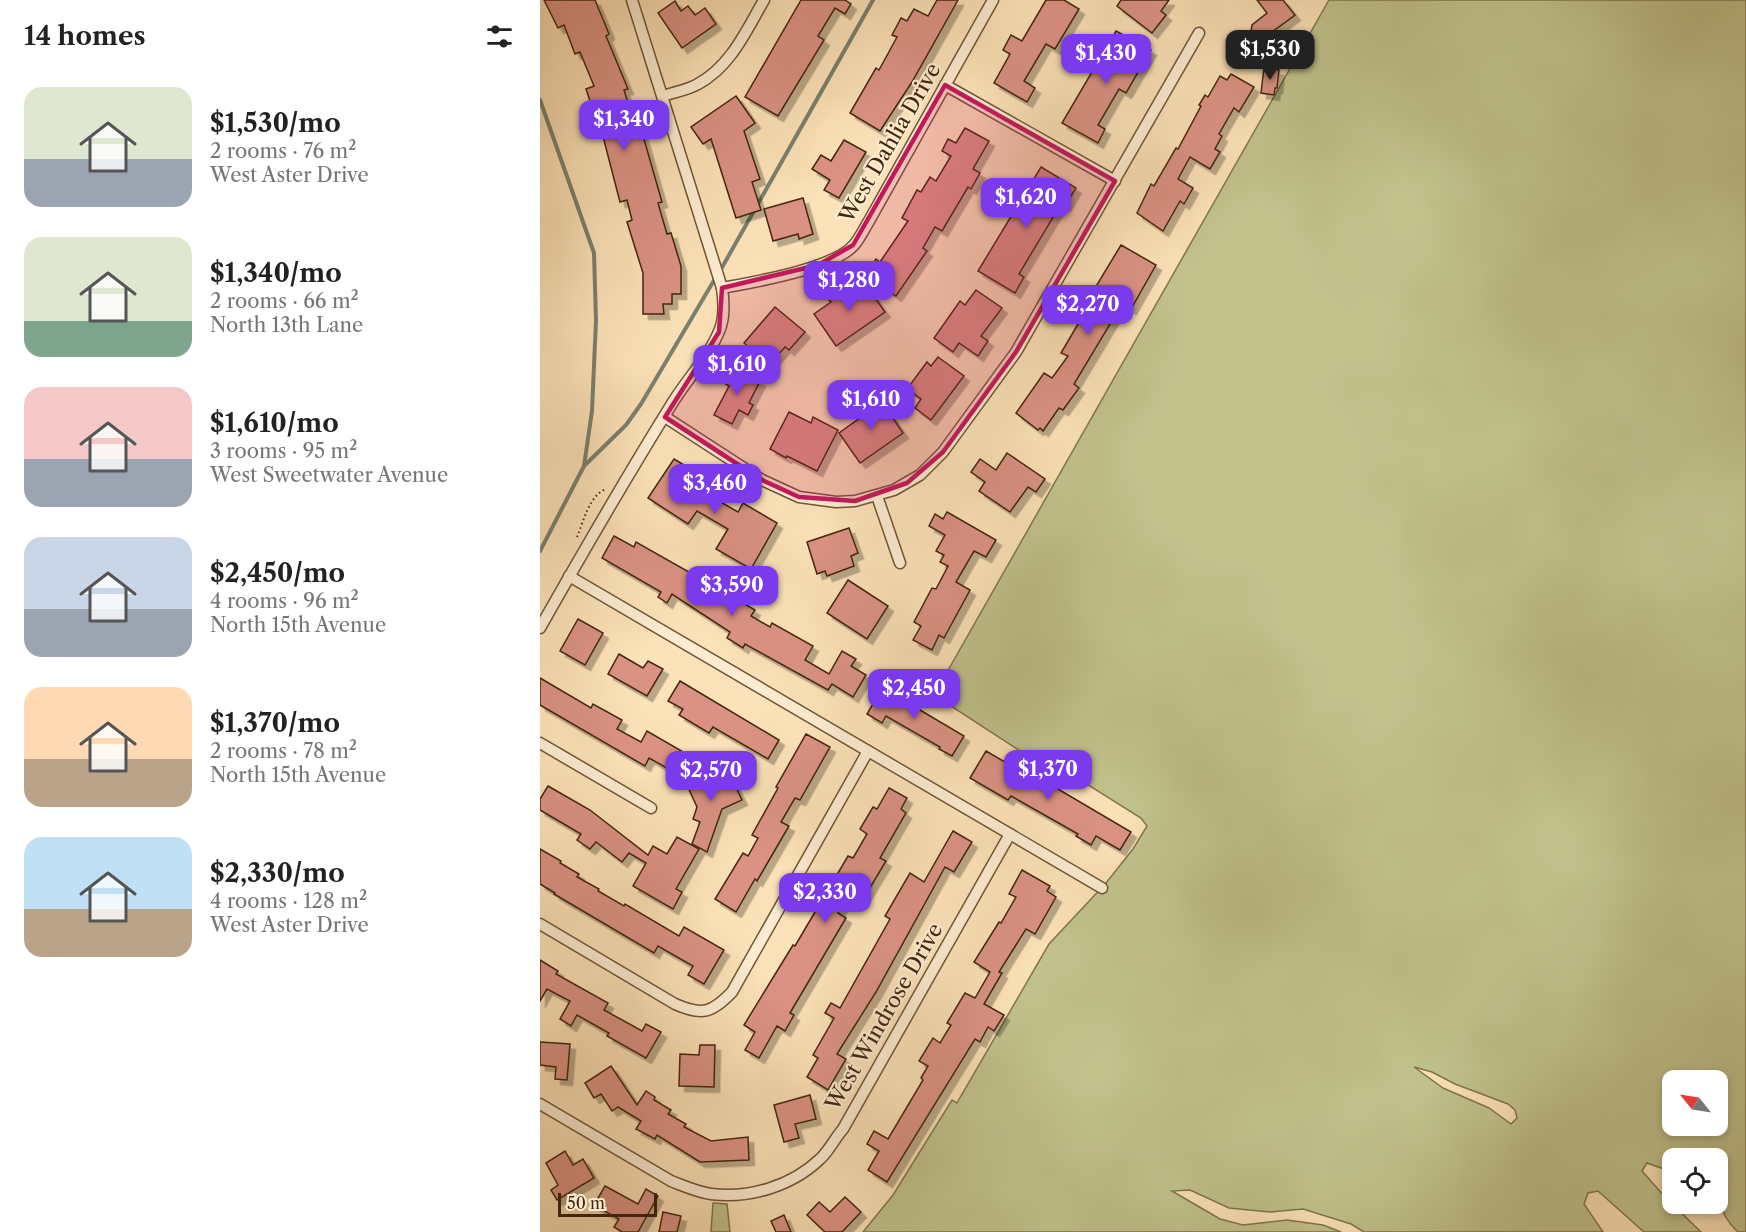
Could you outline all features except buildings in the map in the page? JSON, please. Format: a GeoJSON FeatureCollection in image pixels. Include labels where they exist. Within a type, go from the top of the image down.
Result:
{"type":"FeatureCollection","features":[{"type":"Feature","properties":{"kind":"street"},"geometry":{"type":"LineString","coordinates":[[540,628],[664,417],[719,332],[724,310],[721,286],[632,0]]}},
{"type":"Feature","properties":{"kind":"street"},"geometry":{"type":"LineString","coordinates":[[663,96],[697,85],[724,64],[735,52],[764,0]]}},
{"type":"Feature","properties":{"kind":"street","name":"West Dahlia Drive"},"geometry":{"type":"LineString","coordinates":[[721,286],[818,265],[839,256],[853,245],[869,221],[993,0]]}},
{"type":"Feature","properties":{"kind":"street"},"geometry":{"type":"LineString","coordinates":[[664,417],[762,480],[788,493],[815,500],[855,501],[877,496],[894,490],[920,475],[943,452],[1016,352],[1198,33]]}},
{"type":"Feature","properties":{"kind":"street"},"geometry":{"type":"LineString","coordinates":[[945,84],[1115,181]]}},
{"type":"Feature","properties":{"kind":"street"},"geometry":{"type":"LineString","coordinates":[[877,496],[900,563]]}},
{"type":"Feature","properties":{"kind":"street"},"geometry":{"type":"LineString","coordinates":[[569,576],[1101,888]]}},
{"type":"Feature","properties":{"kind":"street"},"geometry":{"type":"LineString","coordinates":[[540,742],[651,808]]}},
{"type":"Feature","properties":{"kind":"street"},"geometry":{"type":"LineString","coordinates":[[540,924],[675,1004],[687,1009],[704,1011],[718,1006],[732,993],[868,751]]}},
{"type":"Feature","properties":{"kind":"street","name":"West Windrose Drive"},"geometry":{"type":"LineString","coordinates":[[540,1104],[679,1184],[711,1194],[740,1195],[763,1191],[790,1180],[820,1159],[843,1129],[1010,834]]}},
{"type":"Feature","properties":{"kind":"highlighted area"},"geometry":{"type":"Polygon","coordinates":[[[945,85],[1115,181],[1016,352],[943,452],[907,483],[855,501],[799,497],[762,480],[665,417],[719,332],[722,288],[818,265],[853,245],[945,85]]]}},
{"type":"Feature","properties":{"kind":"green space"},"geometry":{"type":"Polygon","coordinates":[[[1329,0],[1746,0],[1746,1232],[1738,1232],[1724,1214],[1728,1214],[1728,1148],[1662,1148],[1662,1168],[1647,1163],[1642,1171],[1662,1194],[1662,1214],[1682,1214],[1701,1232],[1644,1232],[1598,1191],[1588,1193],[1584,1204],[1603,1232],[1364,1232],[1351,1224],[1303,1209],[1270,1212],[1229,1208],[1190,1190],[1172,1191],[1220,1219],[1243,1225],[1287,1220],[1323,1225],[1341,1232],[863,1232],[893,1195],[952,1100],[957,1103],[1049,944],[1106,883],[1133,849],[1147,826],[1141,818],[1050,761],[1034,760],[934,695],[1329,0]],[[1414,1067],[1443,1088],[1489,1108],[1511,1124],[1517,1118],[1515,1110],[1508,1104],[1455,1084],[1432,1072],[1414,1067]]]}},
{"type":"Feature","properties":{"kind":"green space"},"geometry":{"type":"Polygon","coordinates":[[[713,1203],[727,1204],[730,1232],[711,1232],[713,1203]]]}},
{"type":"Feature","properties":{"kind":"waterway"},"geometry":{"type":"LineString","coordinates":[[720,271],[873,0]]}},
{"type":"Feature","properties":{"kind":"waterway"},"geometry":{"type":"LineString","coordinates":[[540,100],[594,253],[596,320],[592,411],[584,466],[540,551]]}},
{"type":"Feature","properties":{"kind":"waterway"},"geometry":{"type":"LineString","coordinates":[[584,466],[626,425],[641,404],[716,277]]}}]}
